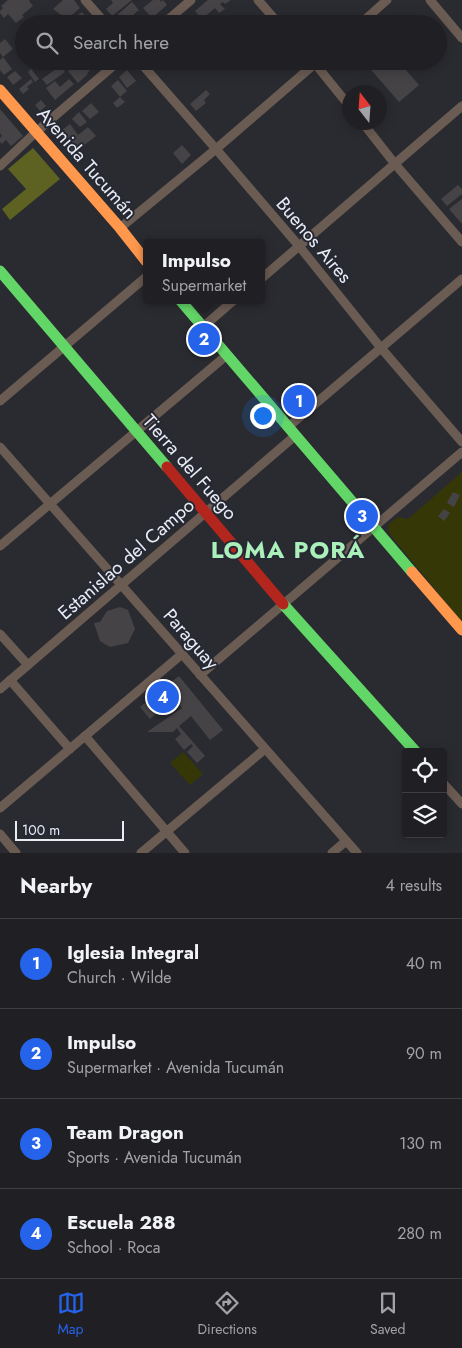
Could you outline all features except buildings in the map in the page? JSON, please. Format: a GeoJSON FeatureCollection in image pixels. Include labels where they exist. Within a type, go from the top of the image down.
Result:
{"type":"FeatureCollection","features":[{"type":"Feature","properties":{"kind":"main road","name":"Avenida Tucumán"},"geometry":{"type":"LineString","coordinates":[[0,90],[143,257]]}},
{"type":"Feature","properties":{"kind":"main road","name":"Tierra del Fuego"},"geometry":{"type":"LineString","coordinates":[[0,271],[284,604],[412,748]]}},
{"type":"Feature","properties":{"kind":"main road"},"geometry":{"type":"LineString","coordinates":[[183,304],[462,630]]}},
{"type":"Feature","properties":{"kind":"street"},"geometry":{"type":"LineString","coordinates":[[85,0],[98,15]]}},
{"type":"Feature","properties":{"kind":"street"},"geometry":{"type":"LineString","coordinates":[[174,15],[191,0]]}},
{"type":"Feature","properties":{"kind":"street"},"geometry":{"type":"LineString","coordinates":[[258,0],[271,15]]}},
{"type":"Feature","properties":{"kind":"street"},"geometry":{"type":"LineString","coordinates":[[370,15],[387,0]]}},
{"type":"Feature","properties":{"kind":"street"},"geometry":{"type":"LineString","coordinates":[[430,0],[443,15]]}},
{"type":"Feature","properties":{"kind":"street"},"geometry":{"type":"LineString","coordinates":[[447,20],[462,38]]}},
{"type":"Feature","properties":{"kind":"street"},"geometry":{"type":"LineString","coordinates":[[0,166],[36,132],[108,70]]}},
{"type":"Feature","properties":{"kind":"street","name":"Buenos Aires"},"geometry":{"type":"LineString","coordinates":[[147,70],[299,246],[381,348],[462,442]]}},
{"type":"Feature","properties":{"kind":"street"},"geometry":{"type":"LineString","coordinates":[[120,228],[306,70]]}},
{"type":"Feature","properties":{"kind":"street"},"geometry":{"type":"LineString","coordinates":[[321,70],[342,97]]}},
{"type":"Feature","properties":{"kind":"street"},"geometry":{"type":"LineString","coordinates":[[265,275],[462,106]]}},
{"type":"Feature","properties":{"kind":"street"},"geometry":{"type":"LineString","coordinates":[[368,130],[462,242]]}},
{"type":"Feature","properties":{"kind":"street","name":"Estanislao del Campo"},"geometry":{"type":"LineString","coordinates":[[0,689],[205,512],[381,348],[462,279]]}},
{"type":"Feature","properties":{"kind":"street"},"geometry":{"type":"LineString","coordinates":[[0,401],[143,280]]}},
{"type":"Feature","properties":{"kind":"street"},"geometry":{"type":"LineString","coordinates":[[203,327],[229,304]]}},
{"type":"Feature","properties":{"kind":"street"},"geometry":{"type":"LineString","coordinates":[[0,546],[226,355]]}},
{"type":"Feature","properties":{"kind":"street","name":"Paraguay"},"geometry":{"type":"LineString","coordinates":[[0,447],[357,853]]}},
{"type":"Feature","properties":{"kind":"street"},"geometry":{"type":"LineString","coordinates":[[200,675],[462,452]]}},
{"type":"Feature","properties":{"kind":"street"},"geometry":{"type":"LineString","coordinates":[[0,634],[28,665]]}},
{"type":"Feature","properties":{"kind":"street"},"geometry":{"type":"LineString","coordinates":[[0,808],[182,654]]}},
{"type":"Feature","properties":{"kind":"street"},"geometry":{"type":"LineString","coordinates":[[10,680],[70,749]]}},
{"type":"Feature","properties":{"kind":"street"},"geometry":{"type":"LineString","coordinates":[[85,736],[185,853]]}},
{"type":"Feature","properties":{"kind":"street"},"geometry":{"type":"LineString","coordinates":[[141,853],[265,749]]}},
{"type":"Feature","properties":{"kind":"street"},"geometry":{"type":"LineString","coordinates":[[447,787],[462,804]]}},
{"type":"Feature","properties":{"kind":"street"},"geometry":{"type":"LineString","coordinates":[[0,834],[16,853]]}},
{"type":"Feature","properties":{"kind":"street"},"geometry":{"type":"LineString","coordinates":[[332,853],[346,841]]}},
{"type":"Feature","properties":{"kind":"shaded area"},"geometry":{"type":"Polygon","coordinates":[[[462,472],[462,622],[388,532],[389,524],[398,517],[408,519],[462,472]]]}},
{"type":"Feature","properties":{"kind":"shaded area"},"geometry":{"type":"Polygon","coordinates":[[[183,752],[203,774],[190,785],[170,763],[183,752]]]}},
{"type":"Feature","properties":{"kind":"green space"},"geometry":{"type":"Polygon","coordinates":[[[33,148],[60,179],[10,220],[2,209],[26,189],[8,169],[33,148]]]}},
{"type":"Feature","properties":{"kind":"traffic: fast"},"geometry":{"type":"LineString","coordinates":[[0,271],[167,467]]}},
{"type":"Feature","properties":{"kind":"traffic: fast"},"geometry":{"type":"LineString","coordinates":[[183,304],[412,572]]}},
{"type":"Feature","properties":{"kind":"traffic: fast"},"geometry":{"type":"LineString","coordinates":[[283,604],[412,748]]}},
{"type":"Feature","properties":{"kind":"traffic: slow"},"geometry":{"type":"LineString","coordinates":[[0,90],[143,257]]}},
{"type":"Feature","properties":{"kind":"traffic: slow"},"geometry":{"type":"LineString","coordinates":[[412,572],[462,630]]}},
{"type":"Feature","properties":{"kind":"traffic: jam"},"geometry":{"type":"LineString","coordinates":[[167,467],[283,604]]}},
{"type":"Feature","properties":{"kind":"place","name":"Impulso"},"geometry":{"type":"Point","coordinates":[204,339]}},
{"type":"Feature","properties":{"kind":"place","name":"Iglesia Integral"},"geometry":{"type":"Point","coordinates":[299,401]}},
{"type":"Feature","properties":{"kind":"place","name":"Team Dragon"},"geometry":{"type":"Point","coordinates":[362,516]}},
{"type":"Feature","properties":{"kind":"place","name":"Escuela 288"},"geometry":{"type":"Point","coordinates":[163,697]}},
{"type":"Feature","properties":{"kind":"district","name":"LOMA PORÁ"},"geometry":{"type":"Point","coordinates":[288,549]}}]}
